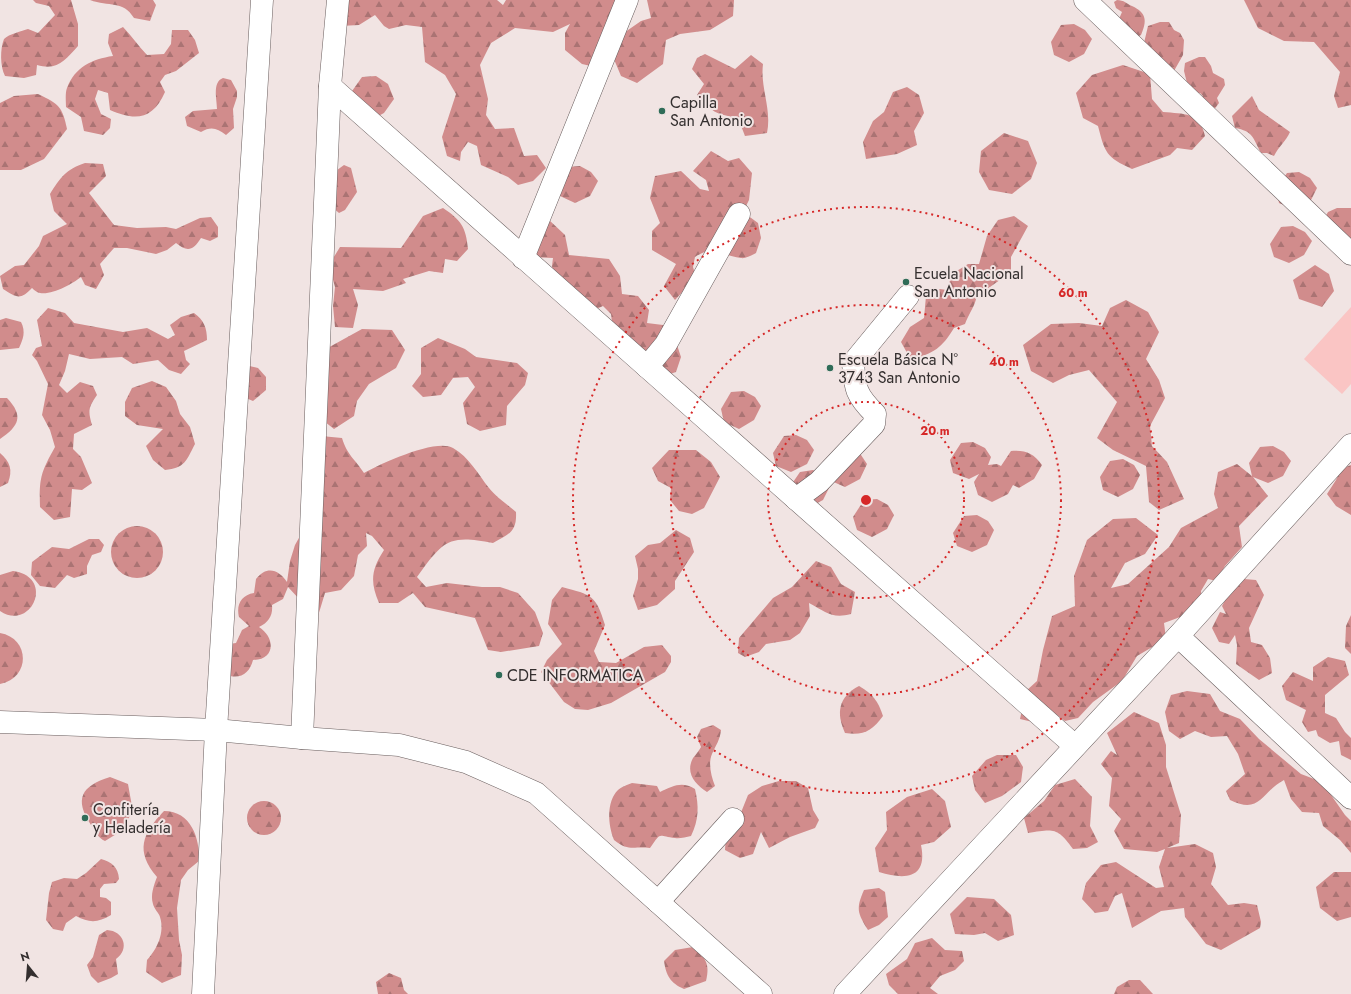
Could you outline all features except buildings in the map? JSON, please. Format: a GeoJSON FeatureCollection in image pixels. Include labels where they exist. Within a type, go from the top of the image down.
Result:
{"type":"FeatureCollection","features":[{"type":"Feature","properties":{"kind":"street"},"geometry":{"type":"LineString","coordinates":[[203,994],[216,730],[262,0]]}},
{"type":"Feature","properties":{"kind":"street"},"geometry":{"type":"LineString","coordinates":[[302,738],[330,86],[338,0]]}},
{"type":"Feature","properties":{"kind":"street"},"geometry":{"type":"LineString","coordinates":[[523,258],[627,0]]}},
{"type":"Feature","properties":{"kind":"street"},"geometry":{"type":"LineString","coordinates":[[1085,0],[1351,254]]}},
{"type":"Feature","properties":{"kind":"street"},"geometry":{"type":"LineString","coordinates":[[330,86],[1075,746]]}},
{"type":"Feature","properties":{"kind":"street"},"geometry":{"type":"LineString","coordinates":[[647,368],[666,344],[739,214]]}},
{"type":"Feature","properties":{"kind":"street"},"geometry":{"type":"LineString","coordinates":[[796,499],[819,482],[874,424],[875,414],[863,402],[855,388],[853,363],[908,296]]}},
{"type":"Feature","properties":{"kind":"street"},"geometry":{"type":"LineString","coordinates":[[845,994],[1178,636],[1351,445]]}},
{"type":"Feature","properties":{"kind":"street"},"geometry":{"type":"LineString","coordinates":[[1178,636],[1351,798]]}},
{"type":"Feature","properties":{"kind":"street"},"geometry":{"type":"LineString","coordinates":[[0,722],[216,730],[399,745],[466,762],[536,793],[760,994]]}},
{"type":"Feature","properties":{"kind":"street"},"geometry":{"type":"LineString","coordinates":[[658,902],[732,818]]}},
{"type":"Feature","properties":{"kind":"shaded area"},"geometry":{"type":"Polygon","coordinates":[[[1351,307],[1351,384],[1342,394],[1304,359],[1351,307]]]}},
{"type":"Feature","properties":{"kind":"green space"},"geometry":{"type":"Polygon","coordinates":[[[33,0],[71,0],[78,24],[78,46],[65,60],[56,65],[50,67],[37,65],[36,75],[24,78],[5,76],[1,58],[4,39],[12,34],[28,29],[38,33],[55,15],[49,6],[36,3],[33,0]]]}},
{"type":"Feature","properties":{"kind":"green space"},"geometry":{"type":"Polygon","coordinates":[[[90,0],[153,0],[156,5],[150,21],[134,18],[130,12],[120,6],[90,0]]]}},
{"type":"Feature","properties":{"kind":"green space"},"geometry":{"type":"Polygon","coordinates":[[[328,0],[497,0],[503,5],[506,0],[622,0],[608,44],[641,21],[651,18],[647,0],[734,0],[733,16],[710,30],[680,34],[666,40],[663,64],[637,83],[621,76],[608,45],[595,67],[582,64],[565,50],[565,33],[570,24],[553,32],[515,28],[491,43],[480,65],[488,99],[486,115],[495,129],[514,128],[524,156],[537,155],[546,168],[533,181],[518,185],[508,177],[481,165],[477,146],[468,142],[461,152],[460,161],[447,156],[442,137],[456,94],[445,75],[425,62],[422,27],[406,25],[389,29],[384,26],[375,15],[359,25],[340,26],[328,0]]]}},
{"type":"Feature","properties":{"kind":"green space"},"geometry":{"type":"Polygon","coordinates":[[[1117,0],[1124,1],[1141,12],[1145,22],[1141,35],[1133,39],[1116,26],[1122,12],[1116,8],[1114,2],[1117,0]]]}},
{"type":"Feature","properties":{"kind":"green space"},"geometry":{"type":"Polygon","coordinates":[[[1244,0],[1351,0],[1351,105],[1338,108],[1334,96],[1340,72],[1314,42],[1284,41],[1258,28],[1244,0]]]}},
{"type":"Feature","properties":{"kind":"green space"},"geometry":{"type":"Polygon","coordinates":[[[1160,22],[1169,22],[1174,30],[1180,33],[1184,40],[1183,55],[1170,78],[1144,43],[1148,26],[1160,22]]]}},
{"type":"Feature","properties":{"kind":"green space"},"geometry":{"type":"Polygon","coordinates":[[[1074,24],[1085,30],[1092,39],[1084,54],[1069,62],[1054,55],[1051,42],[1061,25],[1074,24]]]}},
{"type":"Feature","properties":{"kind":"green space"},"geometry":{"type":"Polygon","coordinates":[[[123,27],[147,55],[164,54],[171,44],[172,30],[188,30],[195,40],[199,53],[176,71],[165,75],[160,82],[165,92],[160,101],[149,113],[142,116],[127,116],[110,110],[108,93],[98,90],[95,99],[101,114],[111,119],[110,128],[103,135],[84,131],[81,117],[66,107],[67,88],[70,81],[85,65],[98,59],[113,56],[108,43],[109,34],[123,27]]]}},
{"type":"Feature","properties":{"kind":"green space"},"geometry":{"type":"Polygon","coordinates":[[[705,54],[735,69],[751,55],[763,64],[763,82],[768,115],[767,133],[745,136],[738,118],[724,115],[710,109],[697,95],[704,84],[692,69],[697,58],[705,54]]]}},
{"type":"Feature","properties":{"kind":"green space"},"geometry":{"type":"Polygon","coordinates":[[[1199,57],[1205,57],[1211,66],[1213,73],[1224,79],[1225,85],[1217,98],[1219,103],[1213,111],[1198,103],[1203,96],[1200,93],[1195,94],[1189,91],[1184,71],[1185,63],[1199,57]]]}},
{"type":"Feature","properties":{"kind":"green space"},"geometry":{"type":"Polygon","coordinates":[[[1123,65],[1150,74],[1152,99],[1163,112],[1184,114],[1195,118],[1199,122],[1203,128],[1205,136],[1192,150],[1177,148],[1170,155],[1132,169],[1117,161],[1108,153],[1098,126],[1083,118],[1076,93],[1092,75],[1123,65]]]}},
{"type":"Feature","properties":{"kind":"green space"},"geometry":{"type":"Polygon","coordinates":[[[376,76],[388,84],[394,99],[384,113],[367,122],[350,94],[362,77],[376,76]]]}},
{"type":"Feature","properties":{"kind":"green space"},"geometry":{"type":"Polygon","coordinates":[[[223,78],[231,80],[237,91],[237,97],[233,109],[234,128],[226,135],[211,128],[201,132],[187,126],[185,117],[193,111],[217,109],[216,87],[217,83],[223,78]]]}},
{"type":"Feature","properties":{"kind":"green space"},"geometry":{"type":"Polygon","coordinates":[[[907,87],[919,95],[924,113],[914,131],[917,145],[897,154],[866,159],[863,142],[873,121],[884,112],[893,92],[907,87]]]}},
{"type":"Feature","properties":{"kind":"green space"},"geometry":{"type":"Polygon","coordinates":[[[38,94],[51,100],[61,110],[67,129],[44,159],[21,170],[0,170],[0,103],[14,96],[38,94]]]}},
{"type":"Feature","properties":{"kind":"green space"},"geometry":{"type":"Polygon","coordinates":[[[1252,96],[1259,110],[1290,132],[1274,156],[1267,153],[1261,153],[1254,139],[1249,133],[1235,128],[1232,116],[1252,96]]]}},
{"type":"Feature","properties":{"kind":"green space"},"geometry":{"type":"Polygon","coordinates":[[[1004,133],[1028,141],[1037,163],[1031,179],[1012,194],[989,190],[979,172],[981,151],[1004,133]]]}},
{"type":"Feature","properties":{"kind":"green space"},"geometry":{"type":"Polygon","coordinates":[[[711,151],[728,161],[739,158],[752,173],[749,200],[743,212],[758,223],[761,238],[756,253],[743,258],[713,251],[702,253],[695,257],[693,267],[696,277],[675,300],[664,286],[676,264],[652,250],[652,231],[660,223],[650,198],[655,176],[681,171],[700,189],[709,191],[706,180],[693,171],[711,151]]]}},
{"type":"Feature","properties":{"kind":"green space"},"geometry":{"type":"Polygon","coordinates":[[[85,163],[103,164],[106,176],[89,193],[114,225],[137,228],[166,227],[176,229],[200,218],[211,217],[218,227],[218,237],[210,241],[201,238],[195,246],[190,249],[183,248],[176,243],[167,250],[156,254],[127,248],[114,248],[100,264],[104,275],[96,289],[85,285],[81,277],[68,286],[56,291],[39,293],[32,288],[21,296],[11,294],[3,289],[0,276],[15,266],[24,265],[39,246],[43,236],[67,224],[54,211],[50,194],[57,183],[68,171],[85,163]]]}},
{"type":"Feature","properties":{"kind":"green space"},"geometry":{"type":"Polygon","coordinates":[[[344,165],[351,168],[357,192],[345,210],[339,213],[332,207],[333,173],[344,165]]]}},
{"type":"Feature","properties":{"kind":"green space"},"geometry":{"type":"Polygon","coordinates":[[[580,166],[591,172],[598,181],[590,196],[575,203],[560,196],[556,183],[567,167],[580,166]]]}},
{"type":"Feature","properties":{"kind":"green space"},"geometry":{"type":"Polygon","coordinates":[[[1299,172],[1310,178],[1317,188],[1310,202],[1294,209],[1279,203],[1276,189],[1287,173],[1299,172]]]}},
{"type":"Feature","properties":{"kind":"green space"},"geometry":{"type":"Polygon","coordinates":[[[443,208],[454,216],[462,225],[466,235],[468,249],[457,261],[445,259],[443,273],[429,271],[403,279],[406,283],[383,291],[353,289],[358,305],[353,328],[335,327],[333,306],[335,287],[329,265],[340,247],[401,248],[423,216],[443,208]]]}},
{"type":"Feature","properties":{"kind":"green space"},"geometry":{"type":"Polygon","coordinates":[[[1337,208],[1351,208],[1351,252],[1324,219],[1328,212],[1337,208]]]}},
{"type":"Feature","properties":{"kind":"green space"},"geometry":{"type":"Polygon","coordinates":[[[1014,216],[1028,226],[1011,257],[1011,272],[977,294],[974,305],[965,324],[954,328],[937,349],[926,355],[911,360],[901,342],[910,327],[924,318],[926,296],[940,289],[947,290],[952,274],[968,264],[979,264],[987,236],[998,220],[1014,216]]]}},
{"type":"Feature","properties":{"kind":"green space"},"geometry":{"type":"Polygon","coordinates":[[[548,219],[565,235],[569,255],[609,259],[620,276],[622,294],[638,296],[649,310],[647,323],[663,325],[674,336],[681,357],[676,372],[664,376],[613,330],[611,314],[603,306],[592,311],[554,277],[552,266],[553,258],[531,257],[548,219]]]}},
{"type":"Feature","properties":{"kind":"green space"},"geometry":{"type":"Polygon","coordinates":[[[1293,226],[1305,232],[1312,241],[1304,255],[1289,263],[1274,257],[1270,244],[1281,227],[1293,226]]]}},
{"type":"Feature","properties":{"kind":"green space"},"geometry":{"type":"Polygon","coordinates":[[[1315,265],[1329,274],[1334,291],[1322,307],[1299,299],[1293,280],[1315,265]]]}},
{"type":"Feature","properties":{"kind":"green space"},"geometry":{"type":"Polygon","coordinates":[[[1126,300],[1148,312],[1159,332],[1146,359],[1159,380],[1165,398],[1150,426],[1152,446],[1167,462],[1184,499],[1159,510],[1149,502],[1146,466],[1113,450],[1097,438],[1117,402],[1089,370],[1069,375],[1053,383],[1031,371],[1023,345],[1051,324],[1079,323],[1102,326],[1110,308],[1126,300]]]}},
{"type":"Feature","properties":{"kind":"green space"},"geometry":{"type":"Polygon","coordinates":[[[48,308],[65,313],[74,323],[123,332],[147,328],[168,339],[175,335],[170,325],[181,317],[194,313],[200,318],[204,325],[207,340],[184,351],[186,360],[190,364],[181,374],[169,370],[158,360],[133,364],[122,357],[90,359],[69,354],[65,371],[59,385],[67,393],[80,382],[93,386],[97,395],[90,410],[92,425],[74,434],[73,449],[81,457],[92,483],[82,490],[72,489],[70,517],[54,520],[40,507],[42,476],[55,447],[50,430],[42,415],[48,384],[37,361],[32,355],[36,348],[42,346],[37,320],[48,308]]]}},
{"type":"Feature","properties":{"kind":"green space"},"geometry":{"type":"Polygon","coordinates":[[[6,318],[21,322],[23,326],[23,338],[19,348],[0,350],[0,320],[6,318]]]}},
{"type":"Feature","properties":{"kind":"green space"},"geometry":{"type":"Polygon","coordinates":[[[362,329],[392,330],[405,350],[396,368],[369,384],[357,401],[354,416],[334,429],[320,418],[324,350],[362,329]]]}},
{"type":"Feature","properties":{"kind":"green space"},"geometry":{"type":"Polygon","coordinates":[[[438,338],[465,349],[476,357],[517,363],[528,373],[525,385],[507,406],[506,425],[480,431],[467,424],[463,403],[475,387],[468,377],[453,378],[441,395],[423,397],[412,386],[421,374],[421,348],[438,338]]]}},
{"type":"Feature","properties":{"kind":"green space"},"geometry":{"type":"Polygon","coordinates":[[[245,365],[258,368],[266,377],[266,390],[253,401],[241,396],[245,365]]]}},
{"type":"Feature","properties":{"kind":"green space"},"geometry":{"type":"Polygon","coordinates":[[[152,381],[166,387],[176,401],[180,414],[190,427],[195,444],[184,463],[172,469],[165,470],[153,460],[146,446],[163,429],[137,425],[125,416],[125,402],[132,388],[152,381]]]}},
{"type":"Feature","properties":{"kind":"green space"},"geometry":{"type":"Polygon","coordinates":[[[744,391],[755,397],[761,406],[754,420],[739,429],[724,422],[721,409],[731,392],[744,391]]]}},
{"type":"Feature","properties":{"kind":"green space"},"geometry":{"type":"Polygon","coordinates":[[[0,398],[7,398],[12,404],[16,410],[17,420],[12,430],[0,439],[0,398]]]}},
{"type":"Feature","properties":{"kind":"green space"},"geometry":{"type":"Polygon","coordinates":[[[796,435],[807,440],[814,450],[807,464],[791,472],[776,466],[773,453],[784,436],[796,435]]]}},
{"type":"Feature","properties":{"kind":"green space"},"geometry":{"type":"Polygon","coordinates":[[[321,436],[342,438],[349,453],[364,473],[395,458],[434,446],[453,448],[464,456],[492,491],[516,512],[515,524],[508,535],[493,543],[466,539],[448,543],[434,555],[417,577],[426,587],[447,583],[482,587],[500,587],[518,593],[535,612],[543,633],[539,646],[501,652],[488,650],[475,618],[425,607],[413,593],[398,603],[379,603],[374,589],[373,576],[376,564],[384,550],[372,536],[366,533],[367,546],[358,555],[354,576],[341,590],[325,593],[318,616],[306,616],[301,601],[288,587],[283,599],[272,605],[272,612],[268,620],[259,627],[265,632],[270,642],[271,648],[269,652],[266,656],[260,659],[253,660],[250,669],[244,674],[236,677],[227,675],[229,644],[236,643],[242,630],[249,626],[239,617],[238,608],[240,601],[246,596],[254,593],[256,579],[264,572],[277,572],[287,582],[290,561],[295,545],[310,518],[321,436]]]}},
{"type":"Feature","properties":{"kind":"green space"},"geometry":{"type":"Polygon","coordinates":[[[973,442],[985,448],[991,457],[988,465],[997,464],[1001,466],[1011,451],[1016,451],[1029,453],[1042,465],[1034,479],[1019,488],[1013,485],[1008,494],[992,502],[978,495],[974,482],[979,474],[969,479],[953,473],[950,460],[961,443],[973,442]]]}},
{"type":"Feature","properties":{"kind":"green space"},"geometry":{"type":"Polygon","coordinates":[[[1273,446],[1284,452],[1291,461],[1283,476],[1268,483],[1253,477],[1268,496],[1239,526],[1242,547],[1225,566],[1217,581],[1208,579],[1201,591],[1202,609],[1164,623],[1166,639],[1137,656],[1122,681],[1093,702],[1078,718],[1065,721],[1057,715],[1037,723],[1020,719],[1026,691],[1037,681],[1052,616],[1075,606],[1074,576],[1087,540],[1113,519],[1136,518],[1158,535],[1145,554],[1125,563],[1111,588],[1128,584],[1169,547],[1181,528],[1218,508],[1214,494],[1218,472],[1237,464],[1252,476],[1249,463],[1260,447],[1273,446]]]}},
{"type":"Feature","properties":{"kind":"green space"},"geometry":{"type":"Polygon","coordinates":[[[850,449],[861,455],[867,464],[860,479],[845,487],[829,480],[850,449]]]}},
{"type":"Feature","properties":{"kind":"green space"},"geometry":{"type":"Polygon","coordinates":[[[669,450],[696,450],[711,462],[720,477],[704,508],[692,514],[679,511],[670,500],[671,488],[658,481],[652,468],[669,450]]]}},
{"type":"Feature","properties":{"kind":"green space"},"geometry":{"type":"Polygon","coordinates":[[[0,453],[10,466],[10,474],[8,483],[0,487],[0,453]]]}},
{"type":"Feature","properties":{"kind":"green space"},"geometry":{"type":"Polygon","coordinates":[[[1123,459],[1134,465],[1140,475],[1133,489],[1118,497],[1103,490],[1100,477],[1110,461],[1123,459]]]}},
{"type":"Feature","properties":{"kind":"green space"},"geometry":{"type":"Polygon","coordinates":[[[1351,465],[1351,515],[1336,506],[1327,494],[1341,469],[1351,465]]]}},
{"type":"Feature","properties":{"kind":"green space"},"geometry":{"type":"Polygon","coordinates":[[[813,470],[824,476],[830,486],[823,500],[808,508],[789,488],[800,472],[813,470]]]}},
{"type":"Feature","properties":{"kind":"green space"},"geometry":{"type":"Polygon","coordinates":[[[877,499],[888,505],[894,515],[887,529],[872,537],[857,530],[853,517],[864,500],[877,499]]]}},
{"type":"Feature","properties":{"kind":"green space"},"geometry":{"type":"Polygon","coordinates":[[[977,515],[988,521],[994,530],[987,545],[972,552],[957,546],[953,533],[964,516],[977,515]]]}},
{"type":"Feature","properties":{"kind":"green space"},"geometry":{"type":"Polygon","coordinates":[[[137,526],[147,528],[155,534],[161,542],[163,552],[161,562],[155,570],[147,576],[137,578],[127,576],[119,570],[113,562],[111,552],[113,542],[119,534],[127,528],[137,526]]]}},
{"type":"Feature","properties":{"kind":"green space"},"geometry":{"type":"Polygon","coordinates":[[[676,530],[690,538],[694,552],[675,581],[675,589],[657,605],[638,610],[633,596],[638,579],[638,569],[635,556],[648,545],[660,543],[676,530]]]}},
{"type":"Feature","properties":{"kind":"green space"},"geometry":{"type":"Polygon","coordinates":[[[89,539],[99,539],[104,545],[101,552],[92,555],[87,566],[87,574],[74,578],[67,575],[55,588],[40,586],[31,575],[32,562],[52,547],[69,549],[89,539]]]}},
{"type":"Feature","properties":{"kind":"green space"},"geometry":{"type":"Polygon","coordinates":[[[816,561],[831,567],[841,584],[855,592],[851,614],[839,616],[829,614],[809,603],[810,616],[800,633],[790,640],[766,644],[759,652],[745,657],[738,653],[739,638],[773,598],[792,587],[816,561]]]}},
{"type":"Feature","properties":{"kind":"green space"},"geometry":{"type":"Polygon","coordinates":[[[13,571],[26,575],[33,583],[36,592],[34,601],[29,609],[21,614],[11,616],[0,611],[0,575],[13,571]]]}},
{"type":"Feature","properties":{"kind":"green space"},"geometry":{"type":"Polygon","coordinates":[[[1244,579],[1256,580],[1264,595],[1249,628],[1251,642],[1262,645],[1270,658],[1272,673],[1259,680],[1236,664],[1237,645],[1235,635],[1229,644],[1219,642],[1212,628],[1220,612],[1226,614],[1222,606],[1229,593],[1244,579]]]}},
{"type":"Feature","properties":{"kind":"green space"},"geometry":{"type":"Polygon","coordinates":[[[562,587],[586,595],[595,602],[599,608],[605,625],[594,651],[599,662],[616,663],[644,647],[662,645],[671,656],[671,662],[665,672],[611,703],[588,710],[575,709],[564,702],[541,672],[547,660],[562,644],[548,624],[552,600],[562,587]]]}},
{"type":"Feature","properties":{"kind":"green space"},"geometry":{"type":"Polygon","coordinates":[[[1351,615],[1351,654],[1345,648],[1346,626],[1351,615]]]}},
{"type":"Feature","properties":{"kind":"green space"},"geometry":{"type":"Polygon","coordinates":[[[0,633],[10,636],[17,642],[23,658],[22,667],[17,674],[10,680],[0,684],[0,633]]]}},
{"type":"Feature","properties":{"kind":"green space"},"geometry":{"type":"Polygon","coordinates":[[[1328,657],[1345,661],[1349,675],[1325,695],[1325,713],[1336,718],[1351,738],[1351,760],[1341,755],[1339,741],[1330,743],[1318,736],[1316,730],[1308,732],[1302,722],[1306,710],[1286,700],[1282,686],[1293,672],[1313,681],[1313,667],[1328,657]]]}},
{"type":"Feature","properties":{"kind":"green space"},"geometry":{"type":"Polygon","coordinates":[[[859,686],[874,698],[883,716],[871,729],[867,731],[857,734],[845,733],[840,719],[841,706],[847,695],[859,686]]]}},
{"type":"Feature","properties":{"kind":"green space"},"geometry":{"type":"Polygon","coordinates":[[[1187,691],[1210,694],[1220,711],[1240,719],[1259,739],[1301,774],[1322,782],[1345,815],[1351,821],[1351,853],[1340,840],[1323,826],[1319,813],[1302,812],[1291,799],[1284,780],[1255,803],[1248,805],[1230,800],[1226,791],[1245,774],[1238,754],[1227,736],[1211,737],[1195,731],[1180,739],[1169,731],[1165,712],[1171,695],[1187,691]]]}},
{"type":"Feature","properties":{"kind":"green space"},"geometry":{"type":"Polygon","coordinates":[[[1134,712],[1159,723],[1166,745],[1166,767],[1181,815],[1179,843],[1167,848],[1195,844],[1213,853],[1216,867],[1211,884],[1228,905],[1244,903],[1257,905],[1261,922],[1260,928],[1221,950],[1206,944],[1185,917],[1184,908],[1161,911],[1132,928],[1122,893],[1115,896],[1108,911],[1095,913],[1082,899],[1086,883],[1101,865],[1116,862],[1156,888],[1164,887],[1159,867],[1165,849],[1157,852],[1124,849],[1114,831],[1121,819],[1109,806],[1112,778],[1101,764],[1111,751],[1117,755],[1107,733],[1134,712]]]}},
{"type":"Feature","properties":{"kind":"green space"},"geometry":{"type":"Polygon","coordinates":[[[713,725],[721,730],[719,740],[710,761],[711,774],[715,786],[707,792],[692,778],[690,769],[693,758],[701,747],[697,737],[701,729],[713,725]]]}},
{"type":"Feature","properties":{"kind":"green space"},"geometry":{"type":"Polygon","coordinates":[[[997,755],[1016,755],[1023,767],[1021,782],[1002,796],[985,803],[975,790],[972,776],[986,760],[997,755]]]}},
{"type":"Feature","properties":{"kind":"green space"},"geometry":{"type":"Polygon","coordinates":[[[110,777],[128,784],[133,812],[118,833],[105,841],[99,836],[91,825],[83,808],[82,801],[83,795],[87,789],[92,785],[110,777]]]}},
{"type":"Feature","properties":{"kind":"green space"},"geometry":{"type":"Polygon","coordinates":[[[1075,779],[1092,797],[1090,826],[1098,842],[1087,848],[1073,849],[1059,833],[1054,831],[1028,833],[1024,818],[1044,801],[1055,785],[1075,779]]]}},
{"type":"Feature","properties":{"kind":"green space"},"geometry":{"type":"Polygon","coordinates":[[[779,781],[796,781],[808,788],[813,810],[819,820],[815,828],[790,837],[769,848],[761,832],[753,854],[740,858],[725,850],[726,835],[742,810],[748,795],[762,786],[779,781]]]}},
{"type":"Feature","properties":{"kind":"green space"},"geometry":{"type":"Polygon","coordinates":[[[632,783],[657,786],[660,792],[678,785],[686,785],[695,789],[698,813],[696,824],[691,836],[678,838],[660,836],[650,848],[631,848],[619,844],[614,840],[609,821],[611,801],[618,790],[632,783]]]}},
{"type":"Feature","properties":{"kind":"green space"},"geometry":{"type":"Polygon","coordinates":[[[932,789],[945,801],[951,827],[934,842],[921,845],[921,865],[918,871],[906,876],[889,875],[879,872],[875,848],[887,830],[886,812],[907,797],[932,789]]]}},
{"type":"Feature","properties":{"kind":"green space"},"geometry":{"type":"Polygon","coordinates":[[[261,801],[267,801],[271,802],[278,808],[281,818],[280,825],[274,832],[267,835],[261,835],[257,834],[250,828],[247,821],[247,815],[248,811],[254,804],[261,801]]]}},
{"type":"Feature","properties":{"kind":"green space"},"geometry":{"type":"Polygon","coordinates":[[[164,811],[173,812],[181,816],[192,827],[198,843],[199,861],[188,870],[181,880],[177,908],[179,940],[182,955],[181,975],[162,983],[146,972],[147,960],[157,946],[161,935],[161,923],[159,914],[154,908],[152,901],[153,890],[157,877],[150,868],[146,859],[144,843],[146,835],[156,819],[164,811]]]}},
{"type":"Feature","properties":{"kind":"green space"},"geometry":{"type":"Polygon","coordinates":[[[101,859],[116,868],[119,879],[116,883],[104,884],[100,889],[100,897],[106,898],[111,902],[111,915],[98,921],[89,921],[76,916],[66,923],[63,931],[53,929],[46,920],[49,893],[52,882],[64,878],[77,879],[101,859]]]}},
{"type":"Feature","properties":{"kind":"green space"},"geometry":{"type":"Polygon","coordinates":[[[1334,872],[1351,872],[1351,917],[1337,921],[1320,908],[1316,887],[1334,872]]]}},
{"type":"Feature","properties":{"kind":"green space"},"geometry":{"type":"Polygon","coordinates":[[[879,888],[885,892],[888,917],[879,925],[868,930],[860,915],[860,901],[864,890],[879,888]]]}},
{"type":"Feature","properties":{"kind":"green space"},"geometry":{"type":"Polygon","coordinates":[[[967,897],[994,899],[1011,915],[1014,935],[998,941],[985,933],[974,935],[955,934],[950,914],[967,897]]]}},
{"type":"Feature","properties":{"kind":"green space"},"geometry":{"type":"Polygon","coordinates":[[[107,930],[118,934],[123,941],[124,946],[120,955],[116,959],[118,974],[98,983],[91,976],[87,965],[93,957],[99,935],[107,930]]]}},
{"type":"Feature","properties":{"kind":"green space"},"geometry":{"type":"Polygon","coordinates":[[[932,938],[945,950],[962,951],[964,961],[955,970],[940,976],[930,988],[938,994],[898,994],[889,985],[886,974],[907,959],[915,943],[932,938]]]}},
{"type":"Feature","properties":{"kind":"green space"},"geometry":{"type":"Polygon","coordinates":[[[693,947],[706,962],[706,981],[684,989],[672,981],[666,970],[664,961],[675,950],[693,947]]]}},
{"type":"Feature","properties":{"kind":"green space"},"geometry":{"type":"Polygon","coordinates":[[[389,973],[401,978],[404,990],[408,994],[378,994],[376,982],[389,973]]]}},
{"type":"Feature","properties":{"kind":"green space"},"geometry":{"type":"Polygon","coordinates":[[[1129,980],[1140,980],[1153,994],[1114,994],[1117,987],[1129,980]]]}},
{"type":"Feature","properties":{"kind":"place","name":"Capilla San Antonio"},"geometry":{"type":"Point","coordinates":[662,111]}},
{"type":"Feature","properties":{"kind":"place","name":"Ecuela Nacional San Antonio"},"geometry":{"type":"Point","coordinates":[906,282]}},
{"type":"Feature","properties":{"kind":"place","name":"Escuela Básica N° 3743 San Antonio"},"geometry":{"type":"Point","coordinates":[830,368]}},
{"type":"Feature","properties":{"kind":"place","name":"CDE INFORMATICA"},"geometry":{"type":"Point","coordinates":[499,675]}},
{"type":"Feature","properties":{"kind":"place","name":"Confitería y Heladería"},"geometry":{"type":"Point","coordinates":[85,818]}}]}
